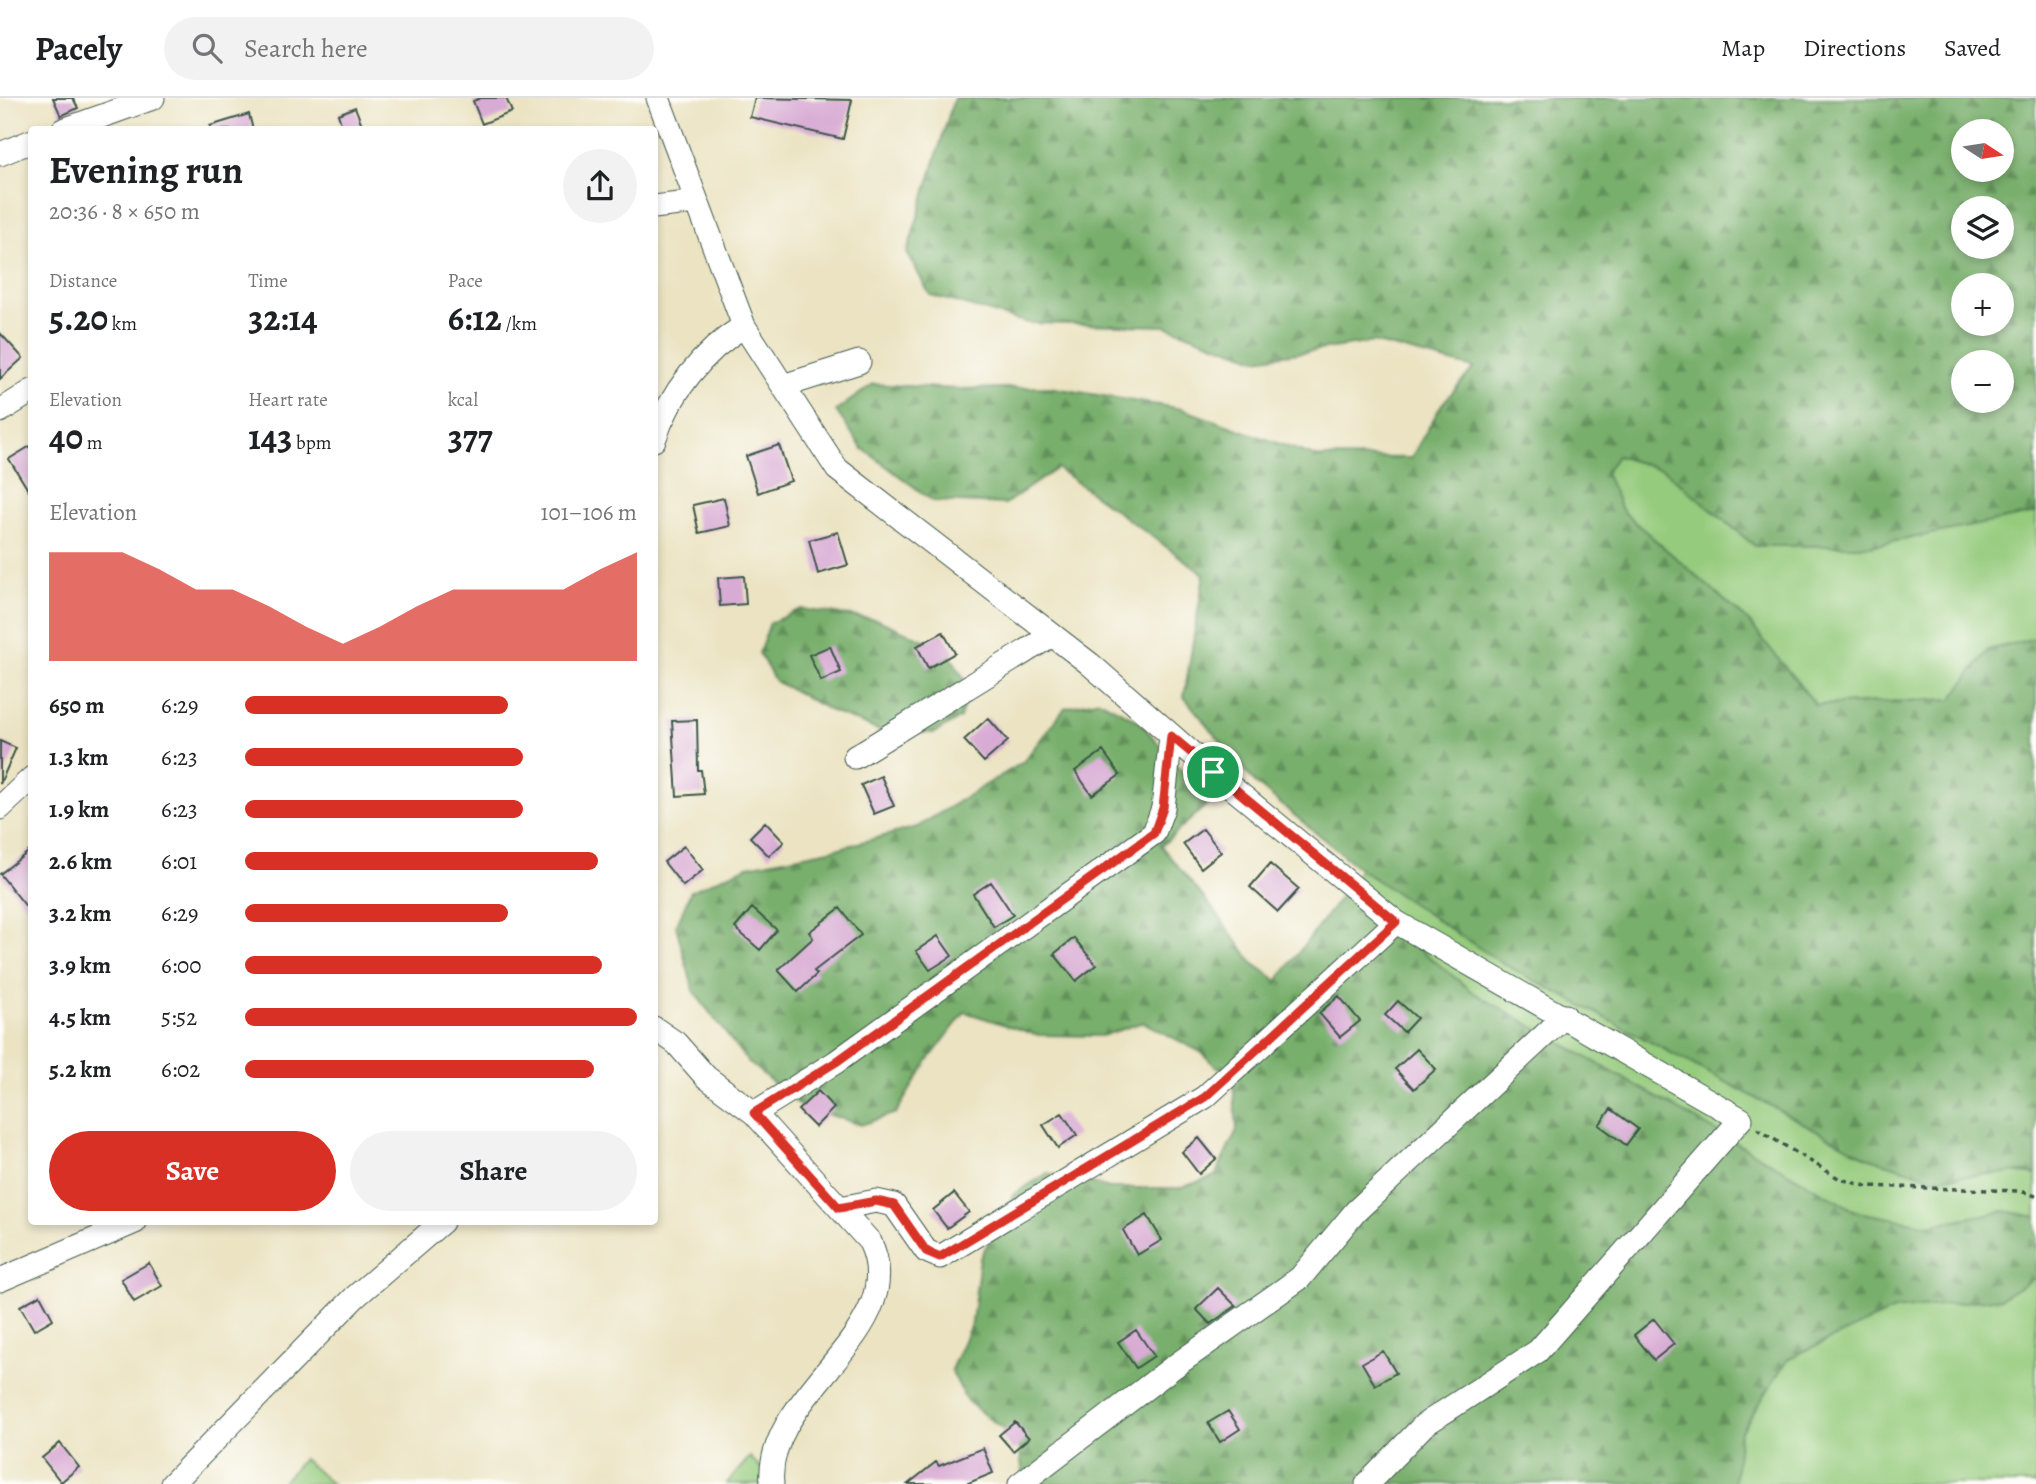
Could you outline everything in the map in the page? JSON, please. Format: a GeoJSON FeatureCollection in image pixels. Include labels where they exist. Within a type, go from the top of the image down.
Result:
{"type":"FeatureCollection","features":[{"type":"Feature","properties":{"kind":"street"},"geometry":{"type":"LineString","coordinates":[[74,126],[153,98]]}},
{"type":"Feature","properties":{"kind":"street"},"geometry":{"type":"LineString","coordinates":[[657,98],[744,326],[837,469],[1052,635],[1396,922],[1565,1016],[1741,1119],[1538,1351],[1424,1425],[1367,1484]]}},
{"type":"Feature","properties":{"kind":"street"},"geometry":{"type":"LineString","coordinates":[[0,154],[28,143]]}},
{"type":"Feature","properties":{"kind":"street"},"geometry":{"type":"LineString","coordinates":[[658,206],[696,202]]}},
{"type":"Feature","properties":{"kind":"street"},"geometry":{"type":"LineString","coordinates":[[658,432],[680,390],[706,355],[721,340],[744,326]]}},
{"type":"Feature","properties":{"kind":"street"},"geometry":{"type":"LineString","coordinates":[[783,386],[859,362]]}},
{"type":"Feature","properties":{"kind":"street"},"geometry":{"type":"LineString","coordinates":[[0,411],[28,394]]}},
{"type":"Feature","properties":{"kind":"street"},"geometry":{"type":"LineString","coordinates":[[855,757],[1052,635]]}},
{"type":"Feature","properties":{"kind":"street"},"geometry":{"type":"LineString","coordinates":[[754,1113],[836,1062],[1154,833],[1163,808],[1171,736]]}},
{"type":"Feature","properties":{"kind":"street"},"geometry":{"type":"LineString","coordinates":[[0,807],[28,782]]}},
{"type":"Feature","properties":{"kind":"street"},"geometry":{"type":"LineString","coordinates":[[839,1208],[876,1201],[894,1205],[926,1251],[940,1257],[1205,1097],[1396,922]]}},
{"type":"Feature","properties":{"kind":"street"},"geometry":{"type":"LineString","coordinates":[[1020,1484],[1172,1367],[1300,1278],[1356,1211],[1565,1016]]}},
{"type":"Feature","properties":{"kind":"street"},"geometry":{"type":"LineString","coordinates":[[658,1031],[676,1044],[706,1077],[754,1113],[870,1242],[876,1254],[878,1279],[872,1307],[855,1336],[778,1437],[770,1467],[772,1484]]}},
{"type":"Feature","properties":{"kind":"street"},"geometry":{"type":"LineString","coordinates":[[1,1276],[128,1225]]}},
{"type":"Feature","properties":{"kind":"street"},"geometry":{"type":"LineString","coordinates":[[172,1484],[355,1297],[439,1225]]}},
{"type":"Feature","properties":{"kind":"path"},"geometry":{"type":"LineString","coordinates":[[1741,1119],[1804,1160],[1840,1179],[1866,1186],[2020,1191],[2036,1196]]}},
{"type":"Feature","properties":{"kind":"green space"},"geometry":{"type":"Polygon","coordinates":[[[954,98],[2036,98],[2036,513],[1871,546],[1755,546],[1664,470],[1617,456],[1605,473],[1623,512],[1748,621],[1816,705],[1952,699],[1988,650],[2036,638],[2036,1175],[2025,1172],[1932,1178],[1867,1157],[1502,963],[1360,869],[1255,783],[1184,697],[1204,574],[1057,468],[1005,504],[933,501],[862,448],[836,411],[873,384],[957,389],[1049,387],[1182,409],[1317,457],[1411,458],[1442,404],[1474,368],[1373,342],[1256,359],[1166,326],[1028,323],[930,295],[907,253],[954,98]]]}},
{"type":"Feature","properties":{"kind":"green space"},"geometry":{"type":"Polygon","coordinates":[[[1617,456],[1664,470],[1755,546],[1871,546],[2036,513],[2036,638],[1988,650],[1952,699],[1815,705],[1748,621],[1623,512],[1604,473],[1617,456]]]}},
{"type":"Feature","properties":{"kind":"green space"},"geometry":{"type":"Polygon","coordinates":[[[801,609],[878,620],[947,650],[969,687],[960,718],[934,733],[880,731],[831,711],[775,681],[759,653],[770,623],[801,609]]]}},
{"type":"Feature","properties":{"kind":"green space"},"geometry":{"type":"Polygon","coordinates":[[[1099,700],[1139,721],[1209,803],[1161,846],[1214,910],[1253,963],[1277,981],[1346,890],[1474,993],[1857,1212],[1929,1225],[2005,1211],[2036,1217],[2036,1277],[2001,1298],[1894,1310],[1789,1358],[1740,1432],[1734,1484],[1019,1484],[1023,1478],[1019,1442],[967,1401],[951,1370],[972,1322],[980,1258],[1013,1195],[1048,1173],[1110,1188],[1180,1188],[1215,1176],[1237,1130],[1233,1082],[1201,1052],[1143,1022],[1102,1036],[1037,1035],[965,1012],[927,1062],[896,1113],[861,1125],[800,1105],[747,1061],[694,992],[676,926],[691,891],[748,866],[840,848],[917,827],[1023,762],[1065,708],[1099,700]]]}},
{"type":"Feature","properties":{"kind":"green space"},"geometry":{"type":"Polygon","coordinates":[[[1360,869],[1502,963],[1867,1157],[2036,1175],[2036,1217],[2005,1211],[1929,1225],[1857,1212],[1474,993],[1346,890],[1360,869]]]}},
{"type":"Feature","properties":{"kind":"green space"},"geometry":{"type":"Polygon","coordinates":[[[2036,1277],[2036,1484],[1734,1484],[1740,1433],[1789,1358],[1894,1310],[2001,1298],[2036,1277]]]}},
{"type":"Feature","properties":{"kind":"green space"},"geometry":{"type":"Polygon","coordinates":[[[750,1457],[775,1484],[726,1484],[750,1457]]]}},
{"type":"Feature","properties":{"kind":"green space"},"geometry":{"type":"Polygon","coordinates":[[[303,1459],[332,1484],[281,1484],[303,1459]]]}},
{"type":"Feature","properties":{"kind":"building"},"geometry":{"type":"Polygon","coordinates":[[[53,98],[73,98],[78,108],[61,116],[53,98]]]}},
{"type":"Feature","properties":{"kind":"building"},"geometry":{"type":"Polygon","coordinates":[[[481,98],[506,98],[512,112],[482,124],[473,101],[481,98]]]}},
{"type":"Feature","properties":{"kind":"building"},"geometry":{"type":"Polygon","coordinates":[[[755,98],[852,100],[843,139],[750,117],[755,98]]]}},
{"type":"Feature","properties":{"kind":"building"},"geometry":{"type":"Polygon","coordinates":[[[355,107],[362,126],[342,126],[338,114],[355,107]]]}},
{"type":"Feature","properties":{"kind":"building"},"geometry":{"type":"Polygon","coordinates":[[[249,114],[252,126],[210,126],[249,114]]]}},
{"type":"Feature","properties":{"kind":"building"},"geometry":{"type":"Polygon","coordinates":[[[0,333],[23,358],[0,379],[0,333]]]}},
{"type":"Feature","properties":{"kind":"building"},"geometry":{"type":"Polygon","coordinates":[[[779,445],[791,481],[758,493],[746,456],[779,445]]]}},
{"type":"Feature","properties":{"kind":"building"},"geometry":{"type":"Polygon","coordinates":[[[28,447],[28,490],[9,459],[28,447]]]}},
{"type":"Feature","properties":{"kind":"building"},"geometry":{"type":"Polygon","coordinates":[[[724,498],[730,526],[699,533],[693,505],[724,498]]]}},
{"type":"Feature","properties":{"kind":"building"},"geometry":{"type":"Polygon","coordinates":[[[838,532],[848,565],[818,574],[809,540],[838,532]]]}},
{"type":"Feature","properties":{"kind":"building"},"geometry":{"type":"Polygon","coordinates":[[[744,576],[746,604],[720,606],[718,578],[744,576]]]}},
{"type":"Feature","properties":{"kind":"building"},"geometry":{"type":"Polygon","coordinates":[[[943,632],[955,653],[928,668],[917,646],[943,632]]]}},
{"type":"Feature","properties":{"kind":"building"},"geometry":{"type":"Polygon","coordinates":[[[830,646],[841,672],[821,681],[809,655],[830,646]]]}},
{"type":"Feature","properties":{"kind":"building"},"geometry":{"type":"Polygon","coordinates":[[[988,718],[1008,741],[984,762],[964,740],[988,718]]]}},
{"type":"Feature","properties":{"kind":"building"},"geometry":{"type":"Polygon","coordinates":[[[697,720],[698,770],[701,770],[704,794],[677,796],[672,721],[697,720]]]}},
{"type":"Feature","properties":{"kind":"building"},"geometry":{"type":"Polygon","coordinates":[[[0,741],[16,748],[0,784],[0,741]]]}},
{"type":"Feature","properties":{"kind":"building"},"geometry":{"type":"Polygon","coordinates":[[[1103,751],[1120,775],[1092,795],[1075,771],[1103,751]]]}},
{"type":"Feature","properties":{"kind":"building"},"geometry":{"type":"Polygon","coordinates":[[[881,776],[894,806],[874,814],[861,785],[881,776]]]}},
{"type":"Feature","properties":{"kind":"building"},"geometry":{"type":"Polygon","coordinates":[[[765,822],[784,842],[769,856],[750,837],[765,822]]]}},
{"type":"Feature","properties":{"kind":"building"},"geometry":{"type":"Polygon","coordinates":[[[1203,829],[1221,852],[1201,868],[1183,844],[1203,829]]]}},
{"type":"Feature","properties":{"kind":"building"},"geometry":{"type":"Polygon","coordinates":[[[684,846],[703,870],[683,886],[664,862],[684,846]]]}},
{"type":"Feature","properties":{"kind":"building"},"geometry":{"type":"Polygon","coordinates":[[[28,852],[28,909],[0,874],[28,852]]]}},
{"type":"Feature","properties":{"kind":"building"},"geometry":{"type":"Polygon","coordinates":[[[1270,864],[1299,889],[1278,912],[1250,887],[1270,864]]]}},
{"type":"Feature","properties":{"kind":"building"},"geometry":{"type":"Polygon","coordinates":[[[991,882],[1013,915],[994,927],[973,894],[991,882]]]}},
{"type":"Feature","properties":{"kind":"building"},"geometry":{"type":"Polygon","coordinates":[[[752,908],[777,930],[760,950],[735,928],[752,908]]]}},
{"type":"Feature","properties":{"kind":"building"},"geometry":{"type":"Polygon","coordinates":[[[840,908],[861,935],[814,971],[817,974],[798,992],[778,970],[813,938],[809,932],[840,908]]]}},
{"type":"Feature","properties":{"kind":"building"},"geometry":{"type":"Polygon","coordinates":[[[938,936],[952,956],[930,970],[916,951],[938,936]]]}},
{"type":"Feature","properties":{"kind":"building"},"geometry":{"type":"Polygon","coordinates":[[[1074,938],[1096,965],[1076,981],[1054,954],[1074,938]]]}},
{"type":"Feature","properties":{"kind":"building"},"geometry":{"type":"Polygon","coordinates":[[[1339,996],[1360,1021],[1340,1037],[1319,1013],[1339,996]]]}},
{"type":"Feature","properties":{"kind":"building"},"geometry":{"type":"Polygon","coordinates":[[[1398,1001],[1417,1018],[1404,1032],[1385,1015],[1398,1001]]]}},
{"type":"Feature","properties":{"kind":"building"},"geometry":{"type":"Polygon","coordinates":[[[1417,1049],[1436,1069],[1414,1089],[1395,1069],[1417,1049]]]}},
{"type":"Feature","properties":{"kind":"building"},"geometry":{"type":"Polygon","coordinates":[[[818,1091],[834,1108],[815,1127],[798,1110],[818,1091]]]}},
{"type":"Feature","properties":{"kind":"building"},"geometry":{"type":"Polygon","coordinates":[[[1611,1109],[1638,1129],[1626,1145],[1599,1125],[1611,1109]]]}},
{"type":"Feature","properties":{"kind":"building"},"geometry":{"type":"Polygon","coordinates":[[[1062,1113],[1077,1135],[1058,1148],[1043,1125],[1062,1113]]]}},
{"type":"Feature","properties":{"kind":"building"},"geometry":{"type":"Polygon","coordinates":[[[1199,1138],[1216,1159],[1199,1174],[1182,1152],[1199,1138]]]}},
{"type":"Feature","properties":{"kind":"building"},"geometry":{"type":"Polygon","coordinates":[[[954,1193],[969,1212],[947,1228],[933,1210],[954,1193]]]}},
{"type":"Feature","properties":{"kind":"building"},"geometry":{"type":"Polygon","coordinates":[[[1147,1215],[1162,1240],[1137,1255],[1123,1230],[1147,1215]]]}},
{"type":"Feature","properties":{"kind":"building"},"geometry":{"type":"Polygon","coordinates":[[[149,1263],[162,1286],[134,1302],[121,1279],[149,1263]]]}},
{"type":"Feature","properties":{"kind":"building"},"geometry":{"type":"Polygon","coordinates":[[[1218,1288],[1236,1306],[1210,1324],[1196,1309],[1218,1288]]]}},
{"type":"Feature","properties":{"kind":"building"},"geometry":{"type":"Polygon","coordinates":[[[40,1295],[53,1319],[34,1330],[20,1306],[40,1295]]]}},
{"type":"Feature","properties":{"kind":"building"},"geometry":{"type":"Polygon","coordinates":[[[1654,1319],[1674,1344],[1654,1360],[1634,1335],[1654,1319]]]}},
{"type":"Feature","properties":{"kind":"building"},"geometry":{"type":"Polygon","coordinates":[[[1136,1330],[1154,1356],[1136,1368],[1118,1342],[1136,1330]]]}},
{"type":"Feature","properties":{"kind":"building"},"geometry":{"type":"Polygon","coordinates":[[[1383,1351],[1396,1373],[1375,1385],[1362,1363],[1383,1351]]]}},
{"type":"Feature","properties":{"kind":"building"},"geometry":{"type":"Polygon","coordinates":[[[1228,1411],[1240,1429],[1220,1442],[1208,1423],[1228,1411]]]}},
{"type":"Feature","properties":{"kind":"building"},"geometry":{"type":"Polygon","coordinates":[[[1015,1422],[1029,1438],[1013,1451],[999,1435],[1015,1422]]]}},
{"type":"Feature","properties":{"kind":"building"},"geometry":{"type":"Polygon","coordinates":[[[60,1443],[79,1467],[61,1482],[42,1458],[60,1443]]]}},
{"type":"Feature","properties":{"kind":"building"},"geometry":{"type":"Polygon","coordinates":[[[983,1448],[993,1473],[966,1484],[908,1484],[936,1462],[939,1466],[983,1448]]]}},
{"type":"Feature","properties":{"kind":"route"},"geometry":{"type":"LineString","coordinates":[[1171,736],[1213,772],[1396,922],[1205,1097],[940,1257],[926,1251],[894,1205],[876,1201],[839,1208],[754,1113],[836,1062],[1154,833],[1163,808],[1171,736]]}}]}
